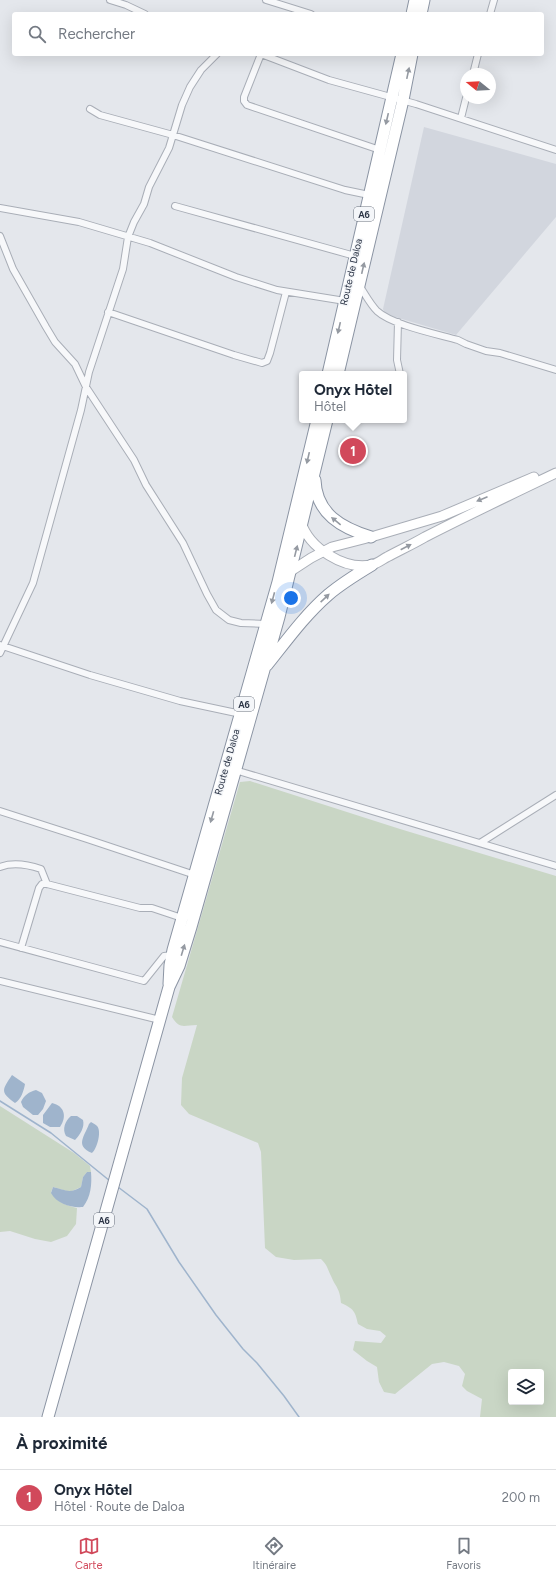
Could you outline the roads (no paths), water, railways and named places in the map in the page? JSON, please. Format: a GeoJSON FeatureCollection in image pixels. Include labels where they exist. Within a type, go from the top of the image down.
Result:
{"type":"FeatureCollection","features":[{"type":"Feature","properties":{"kind":"highway"},"geometry":{"type":"LineString","coordinates":[[412,12],[415,0]]}},
{"type":"Feature","properties":{"kind":"highway"},"geometry":{"type":"LineString","coordinates":[[421,12],[424,0]]}},
{"type":"Feature","properties":{"kind":"highway","name":"Route de Daloa"},"geometry":{"type":"LineString","coordinates":[[339,371],[359,286],[397,99],[402,56]]}},
{"type":"Feature","properties":{"kind":"highway","name":"Route de Daloa"},"geometry":{"type":"LineString","coordinates":[[329,371],[380,150],[411,56]]}},
{"type":"Feature","properties":{"kind":"highway","name":"Route de Daloa"},"geometry":{"type":"LineString","coordinates":[[169,987],[168,975],[172,955],[278,582],[316,423]]}},
{"type":"Feature","properties":{"kind":"highway","name":"A6"},"geometry":{"type":"LineString","coordinates":[[48,1417],[169,987],[179,966],[291,571],[326,423]]}},
{"type":"Feature","properties":{"kind":"highway"},"geometry":{"type":"LineString","coordinates":[[315,472],[315,489],[324,509],[330,516],[337,523],[347,529],[371,537]]}},
{"type":"Feature","properties":{"kind":"highway"},"geometry":{"type":"LineString","coordinates":[[263,670],[294,630],[323,599],[344,582],[372,565]]}},
{"type":"Feature","properties":{"kind":"main road"},"geometry":{"type":"LineString","coordinates":[[278,582],[291,571],[332,547],[442,516],[556,467]]}},
{"type":"Feature","properties":{"kind":"main road"},"geometry":{"type":"LineString","coordinates":[[297,505],[304,531],[323,551],[337,560],[372,565],[468,515],[556,473]]}},
{"type":"Feature","properties":{"kind":"street"},"geometry":{"type":"LineString","coordinates":[[110,0],[141,12]]}},
{"type":"Feature","properties":{"kind":"street"},"geometry":{"type":"LineString","coordinates":[[266,0],[305,12]]}},
{"type":"Feature","properties":{"kind":"street"},"geometry":{"type":"LineString","coordinates":[[491,12],[494,0]]}},
{"type":"Feature","properties":{"kind":"street"},"geometry":{"type":"LineString","coordinates":[[0,653],[1,645],[33,583],[81,410],[89,372],[123,269],[128,237],[144,204],[149,187],[169,148],[182,106],[190,87],[201,70],[215,56]]}},
{"type":"Feature","properties":{"kind":"street"},"geometry":{"type":"LineString","coordinates":[[260,56],[244,97],[247,105],[380,150]]}},
{"type":"Feature","properties":{"kind":"street"},"geometry":{"type":"LineString","coordinates":[[266,56],[329,80],[461,118],[556,150]]}},
{"type":"Feature","properties":{"kind":"street"},"geometry":{"type":"LineString","coordinates":[[474,68],[478,56]]}},
{"type":"Feature","properties":{"kind":"street"},"geometry":{"type":"LineString","coordinates":[[461,118],[464,104]]}},
{"type":"Feature","properties":{"kind":"street"},"geometry":{"type":"LineString","coordinates":[[90,110],[173,134],[346,190],[369,195]]}},
{"type":"Feature","properties":{"kind":"street"},"geometry":{"type":"LineString","coordinates":[[175,206],[355,256]]}},
{"type":"Feature","properties":{"kind":"street"},"geometry":{"type":"LineString","coordinates":[[0,208],[80,222],[150,244],[236,277],[286,292],[345,301]]}},
{"type":"Feature","properties":{"kind":"street"},"geometry":{"type":"LineString","coordinates":[[0,236],[13,269],[46,327],[55,342],[75,364],[86,387],[120,438],[153,496],[183,543],[216,610],[229,620],[241,624],[266,624]]}},
{"type":"Feature","properties":{"kind":"street"},"geometry":{"type":"LineString","coordinates":[[359,286],[376,310],[384,316],[398,322],[458,340],[486,351],[500,353],[556,370]]}},
{"type":"Feature","properties":{"kind":"street"},"geometry":{"type":"LineString","coordinates":[[108,312],[234,356],[262,363],[267,361],[270,353],[286,292]]}},
{"type":"Feature","properties":{"kind":"street"},"geometry":{"type":"LineString","coordinates":[[398,322],[397,360],[399,371]]}},
{"type":"Feature","properties":{"kind":"street"},"geometry":{"type":"LineString","coordinates":[[1,645],[90,675],[180,701],[241,714]]}},
{"type":"Feature","properties":{"kind":"street"},"geometry":{"type":"LineString","coordinates":[[235,770],[556,866]]}},
{"type":"Feature","properties":{"kind":"street"},"geometry":{"type":"LineString","coordinates":[[480,843],[556,795]]}},
{"type":"Feature","properties":{"kind":"street"},"geometry":{"type":"LineString","coordinates":[[0,812],[195,875]]}},
{"type":"Feature","properties":{"kind":"street"},"geometry":{"type":"LineString","coordinates":[[0,867],[31,865],[41,869],[47,884]]}},
{"type":"Feature","properties":{"kind":"street"},"geometry":{"type":"LineString","coordinates":[[21,948],[42,884],[140,908],[152,908],[182,918]]}},
{"type":"Feature","properties":{"kind":"street"},"geometry":{"type":"LineString","coordinates":[[0,942],[144,981],[164,956],[172,955]]}},
{"type":"Feature","properties":{"kind":"street"},"geometry":{"type":"LineString","coordinates":[[0,981],[160,1020]]}},
{"type":"Feature","properties":{"kind":"water"},"geometry":{"type":"Polygon","coordinates":[[[12,1075],[25,1084],[21,1097],[15,1103],[7,1096],[4,1090],[12,1075]]]}},
{"type":"Feature","properties":{"kind":"water"},"geometry":{"type":"Polygon","coordinates":[[[36,1090],[42,1093],[46,1101],[43,1109],[38,1115],[33,1115],[23,1107],[21,1102],[27,1094],[36,1090]]]}},
{"type":"Feature","properties":{"kind":"water"},"geometry":{"type":"Polygon","coordinates":[[[52,1103],[60,1107],[64,1112],[64,1119],[60,1127],[50,1127],[43,1123],[43,1115],[52,1103]]]}},
{"type":"Feature","properties":{"kind":"water"},"geometry":{"type":"Polygon","coordinates":[[[71,1116],[77,1116],[83,1120],[82,1131],[75,1140],[66,1136],[64,1131],[67,1120],[71,1116]]]}},
{"type":"Feature","properties":{"kind":"water"},"geometry":{"type":"Polygon","coordinates":[[[91,1122],[97,1126],[99,1132],[97,1144],[92,1153],[82,1144],[83,1137],[91,1122]]]}},
{"type":"Feature","properties":{"kind":"water"},"geometry":{"type":"Polygon","coordinates":[[[87,1172],[91,1172],[91,1186],[88,1199],[83,1207],[74,1207],[61,1203],[51,1193],[53,1187],[70,1191],[81,1187],[83,1177],[87,1172]]]}},
{"type":"Feature","properties":{"kind":"waterway"},"geometry":{"type":"LineString","coordinates":[[0,1101],[51,1133],[110,1181]]}},
{"type":"Feature","properties":{"kind":"waterway"},"geometry":{"type":"LineString","coordinates":[[118,1187],[147,1209],[179,1262],[216,1315],[284,1396],[299,1417]]}},
{"type":"Feature","properties":{"kind":"place","name":"Onyx Hôtel"},"geometry":{"type":"Point","coordinates":[353,451]}}]}
